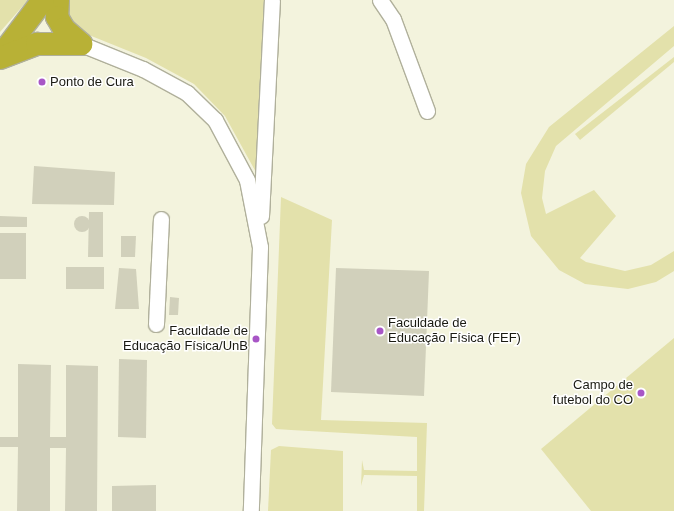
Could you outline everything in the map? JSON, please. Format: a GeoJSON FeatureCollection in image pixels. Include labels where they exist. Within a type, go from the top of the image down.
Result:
{"type":"FeatureCollection","features":[{"type":"Feature","properties":{"kind":"highway"},"geometry":{"type":"LineString","coordinates":[[0,57],[43,0]]}},
{"type":"Feature","properties":{"kind":"highway"},"geometry":{"type":"LineString","coordinates":[[58,0],[57,17],[64,29],[81,44]]}},
{"type":"Feature","properties":{"kind":"highway"},"geometry":{"type":"LineString","coordinates":[[0,57],[37,44],[81,44]]}},
{"type":"Feature","properties":{"kind":"lane"},"geometry":{"type":"LineString","coordinates":[[250,511],[260,247],[272,0]]}},
{"type":"Feature","properties":{"kind":"lane"},"geometry":{"type":"LineString","coordinates":[[380,0],[393,19],[427,111]]}},
{"type":"Feature","properties":{"kind":"lane"},"geometry":{"type":"LineString","coordinates":[[81,44],[163,79],[187,93],[214,120],[247,180],[260,247]]}},
{"type":"Feature","properties":{"kind":"lane"},"geometry":{"type":"LineString","coordinates":[[156,324],[161,219]]}},
{"type":"Feature","properties":{"kind":"shaded area"},"geometry":{"type":"Polygon","coordinates":[[[0,0],[28,0],[0,32],[0,0]]]}},
{"type":"Feature","properties":{"kind":"shaded area"},"geometry":{"type":"Polygon","coordinates":[[[63,0],[264,0],[257,174],[225,116],[194,84],[146,58],[79,31],[69,21],[63,0]]]}},
{"type":"Feature","properties":{"kind":"shaded area"},"geometry":{"type":"Polygon","coordinates":[[[674,26],[674,46],[556,146],[545,171],[542,198],[546,214],[594,190],[616,216],[580,258],[586,262],[625,271],[651,265],[674,251],[674,271],[656,282],[628,289],[585,284],[559,270],[531,236],[521,193],[526,164],[549,127],[674,26]]]}},
{"type":"Feature","properties":{"kind":"shaded area"},"geometry":{"type":"Polygon","coordinates":[[[674,57],[674,62],[580,140],[575,134],[674,57]]]}},
{"type":"Feature","properties":{"kind":"shaded area"},"geometry":{"type":"Polygon","coordinates":[[[281,197],[332,220],[321,420],[427,423],[424,511],[417,511],[417,476],[364,475],[361,486],[362,460],[364,470],[417,471],[417,437],[276,429],[272,424],[281,197]]]}},
{"type":"Feature","properties":{"kind":"shaded area","name":"Campo de futebol do CO"},"geometry":{"type":"Polygon","coordinates":[[[674,338],[674,511],[591,511],[541,449],[674,338]]]}},
{"type":"Feature","properties":{"kind":"shaded area"},"geometry":{"type":"Polygon","coordinates":[[[279,446],[343,451],[343,511],[268,511],[271,450],[279,446]]]}},
{"type":"Feature","properties":{"kind":"building"},"geometry":{"type":"Polygon","coordinates":[[[34,166],[115,172],[114,205],[32,204],[34,166]]]}},
{"type":"Feature","properties":{"kind":"building"},"geometry":{"type":"Polygon","coordinates":[[[89,212],[103,212],[103,257],[88,257],[89,212]]]}},
{"type":"Feature","properties":{"kind":"building"},"geometry":{"type":"Polygon","coordinates":[[[0,216],[27,217],[27,227],[0,227],[0,216]]]}},
{"type":"Feature","properties":{"kind":"building"},"geometry":{"type":"Polygon","coordinates":[[[82,216],[89,221],[90,224],[85,231],[82,232],[75,227],[74,224],[79,217],[82,216]]]}},
{"type":"Feature","properties":{"kind":"building"},"geometry":{"type":"Polygon","coordinates":[[[0,233],[26,233],[26,279],[0,279],[0,233]]]}},
{"type":"Feature","properties":{"kind":"building"},"geometry":{"type":"Polygon","coordinates":[[[121,236],[136,236],[135,257],[121,257],[121,236]]]}},
{"type":"Feature","properties":{"kind":"building"},"geometry":{"type":"Polygon","coordinates":[[[66,267],[104,267],[104,289],[66,289],[66,267]]]}},
{"type":"Feature","properties":{"kind":"building"},"geometry":{"type":"Polygon","coordinates":[[[119,268],[136,269],[139,309],[115,309],[119,268]]]}},
{"type":"Feature","properties":{"kind":"building","name":"Faculdade de Educação Física (FEF)"},"geometry":{"type":"Polygon","coordinates":[[[336,268],[429,271],[424,396],[331,392],[336,268]]]}},
{"type":"Feature","properties":{"kind":"building"},"geometry":{"type":"Polygon","coordinates":[[[170,297],[179,298],[178,315],[169,315],[170,297]]]}},
{"type":"Feature","properties":{"kind":"building"},"geometry":{"type":"Polygon","coordinates":[[[119,359],[147,360],[146,438],[118,437],[119,359]]]}},
{"type":"Feature","properties":{"kind":"building"},"geometry":{"type":"Polygon","coordinates":[[[18,364],[51,365],[50,437],[66,437],[66,365],[98,366],[97,511],[65,511],[66,448],[50,448],[50,511],[17,511],[18,447],[0,447],[0,437],[18,437],[18,364]]]}},
{"type":"Feature","properties":{"kind":"building"},"geometry":{"type":"Polygon","coordinates":[[[156,485],[156,511],[112,511],[112,486],[156,485]]]}},
{"type":"Feature","properties":{"kind":"place","name":"Ponto de Cura"},"geometry":{"type":"Point","coordinates":[42,82]}},
{"type":"Feature","properties":{"kind":"place","name":"Faculdade de Educação Física (FEF)"},"geometry":{"type":"Point","coordinates":[380,331]}},
{"type":"Feature","properties":{"kind":"place","name":"Faculdade de Educação Física/UnB"},"geometry":{"type":"Point","coordinates":[256,339]}},
{"type":"Feature","properties":{"kind":"place","name":"Campo de futebol do CO"},"geometry":{"type":"Point","coordinates":[641,393]}}]}
